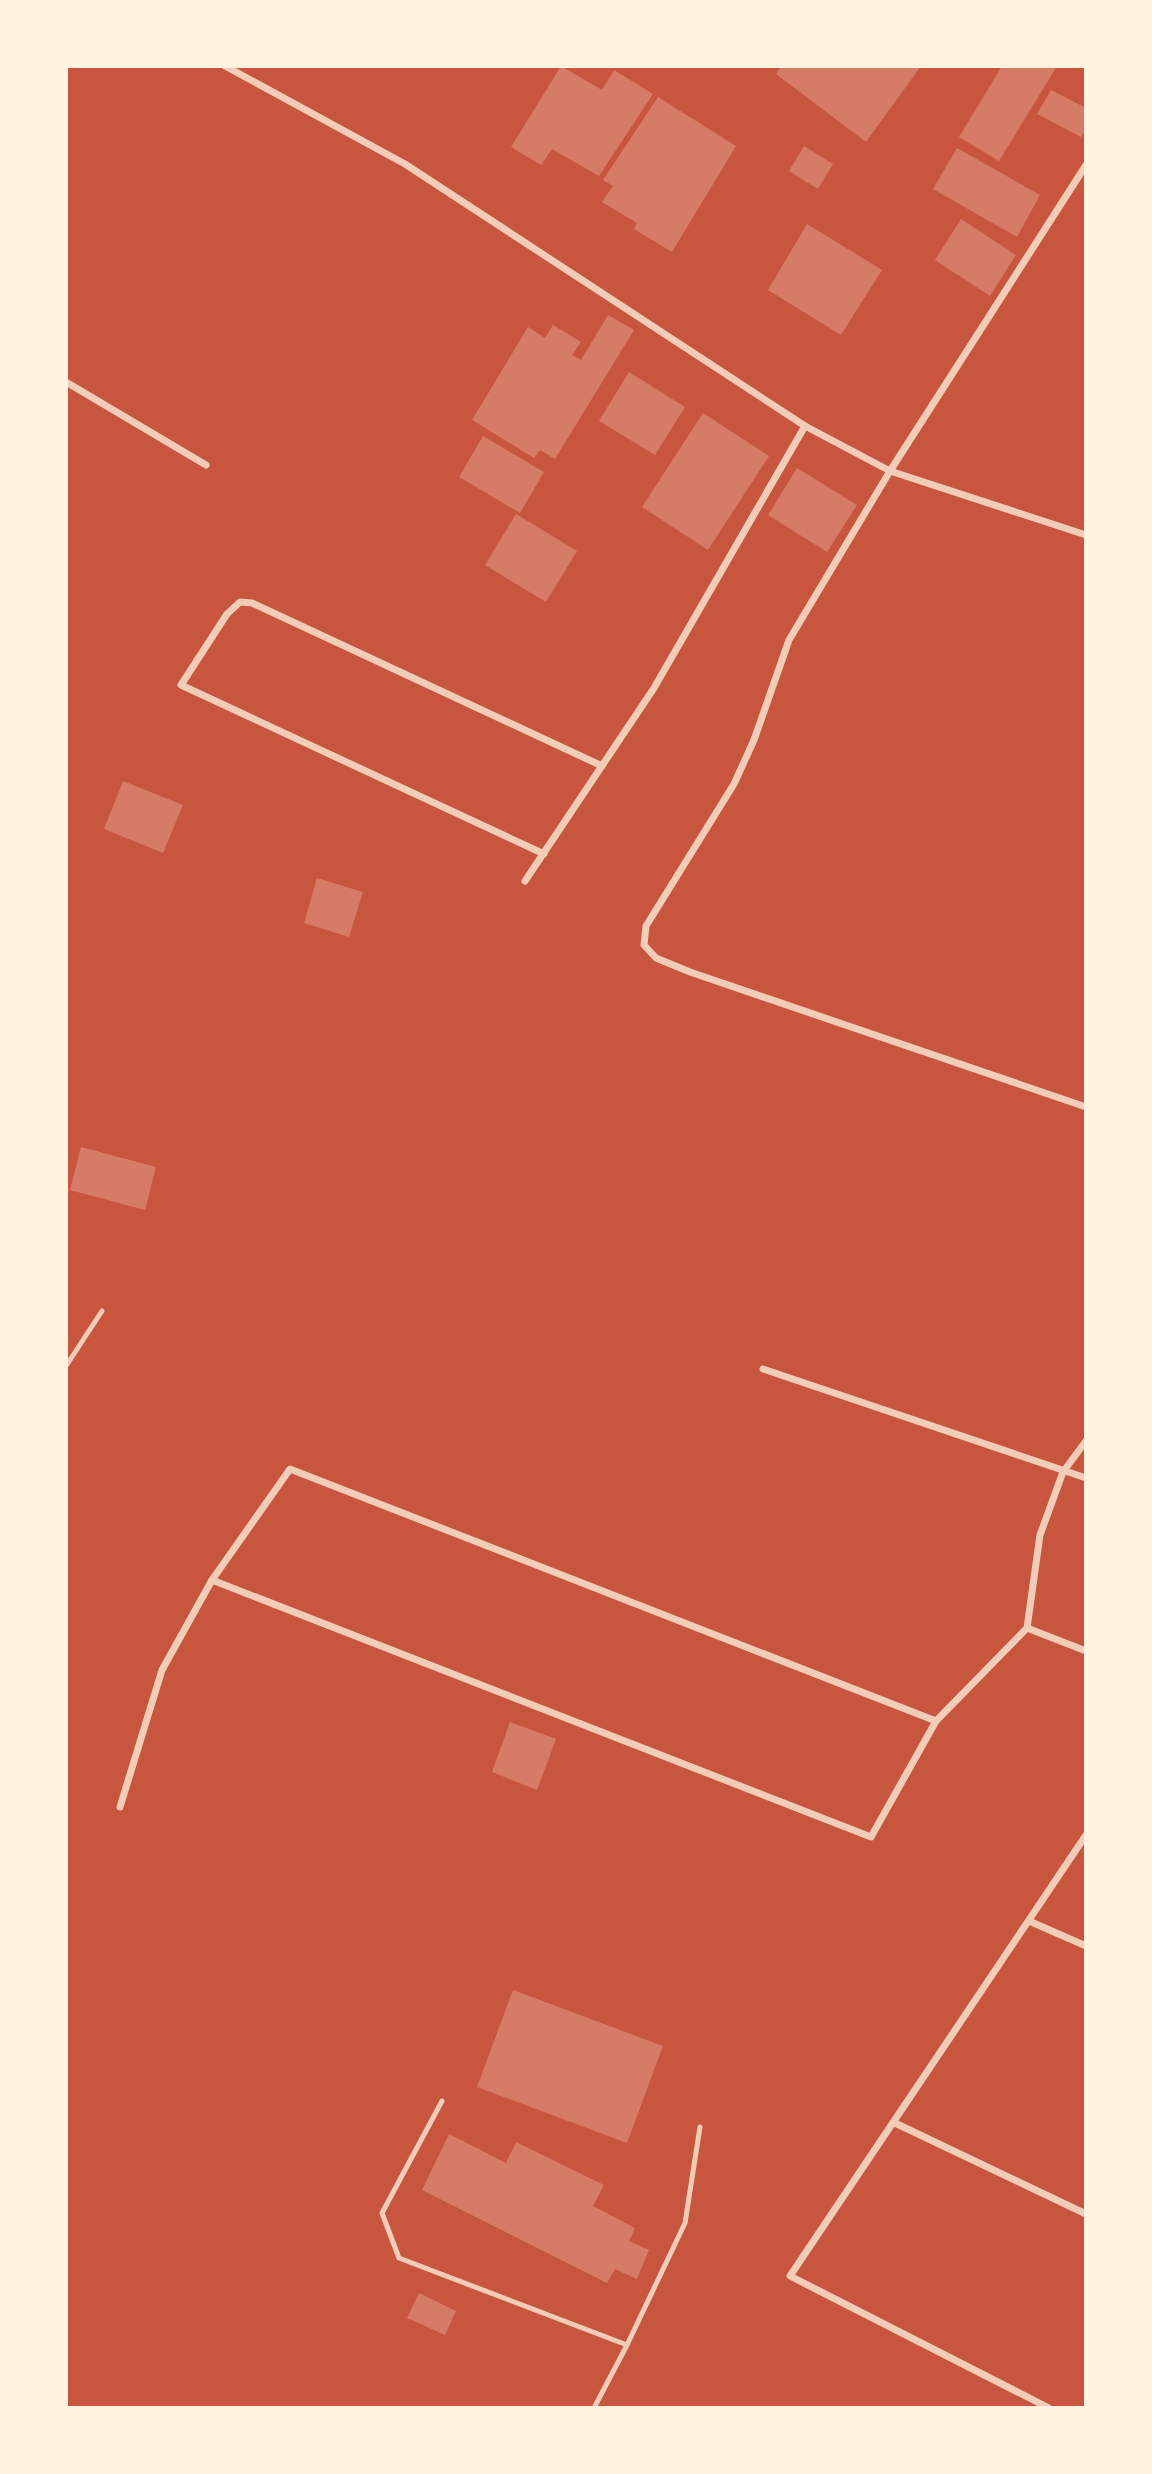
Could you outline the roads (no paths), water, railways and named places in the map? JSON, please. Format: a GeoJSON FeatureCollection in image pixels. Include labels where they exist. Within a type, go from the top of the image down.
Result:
{"type":"FeatureCollection","features":[{"type":"Feature","properties":{"kind":"street"},"geometry":{"type":"LineString","coordinates":[[225,66],[405,164],[805,426],[890,471],[1086,535]]}},
{"type":"Feature","properties":{"kind":"street"},"geometry":{"type":"LineString","coordinates":[[1086,165],[890,471],[789,640],[754,740],[734,783],[646,926],[644,945],[656,958],[690,972],[1086,1107]]}},
{"type":"Feature","properties":{"kind":"street"},"geometry":{"type":"LineString","coordinates":[[66,382],[206,465]]}},
{"type":"Feature","properties":{"kind":"street"},"geometry":{"type":"LineString","coordinates":[[526,881],[654,688],[805,426]]}},
{"type":"Feature","properties":{"kind":"street"},"geometry":{"type":"LineString","coordinates":[[544,854],[181,685],[227,614],[240,602],[252,603],[602,766]]}},
{"type":"Feature","properties":{"kind":"street"},"geometry":{"type":"LineString","coordinates":[[763,1369],[1086,1478]]}},
{"type":"Feature","properties":{"kind":"street"},"geometry":{"type":"LineString","coordinates":[[212,1580],[871,1837],[936,1721],[1027,1628],[1040,1535],[1063,1472],[1086,1441]]}},
{"type":"Feature","properties":{"kind":"street"},"geometry":{"type":"LineString","coordinates":[[120,1807],[162,1670],[212,1580],[290,1469],[936,1721]]}},
{"type":"Feature","properties":{"kind":"street"},"geometry":{"type":"LineString","coordinates":[[1027,1628],[1086,1651]]}},
{"type":"Feature","properties":{"kind":"street"},"geometry":{"type":"LineString","coordinates":[[1049,2407],[790,2276],[1086,1835]]}},
{"type":"Feature","properties":{"kind":"street"},"geometry":{"type":"LineString","coordinates":[[1030,1920],[1086,1946]]}},
{"type":"Feature","properties":{"kind":"street"},"geometry":{"type":"LineString","coordinates":[[895,2123],[1086,2214]]}},
{"type":"Feature","properties":{"kind":"lane"},"geometry":{"type":"LineString","coordinates":[[66,1366],[102,1311]]}},
{"type":"Feature","properties":{"kind":"lane"},"geometry":{"type":"LineString","coordinates":[[442,2101],[382,2213],[399,2258],[627,2345]]}},
{"type":"Feature","properties":{"kind":"lane"},"geometry":{"type":"LineString","coordinates":[[594,2407],[685,2223],[700,2126]]}}]}
